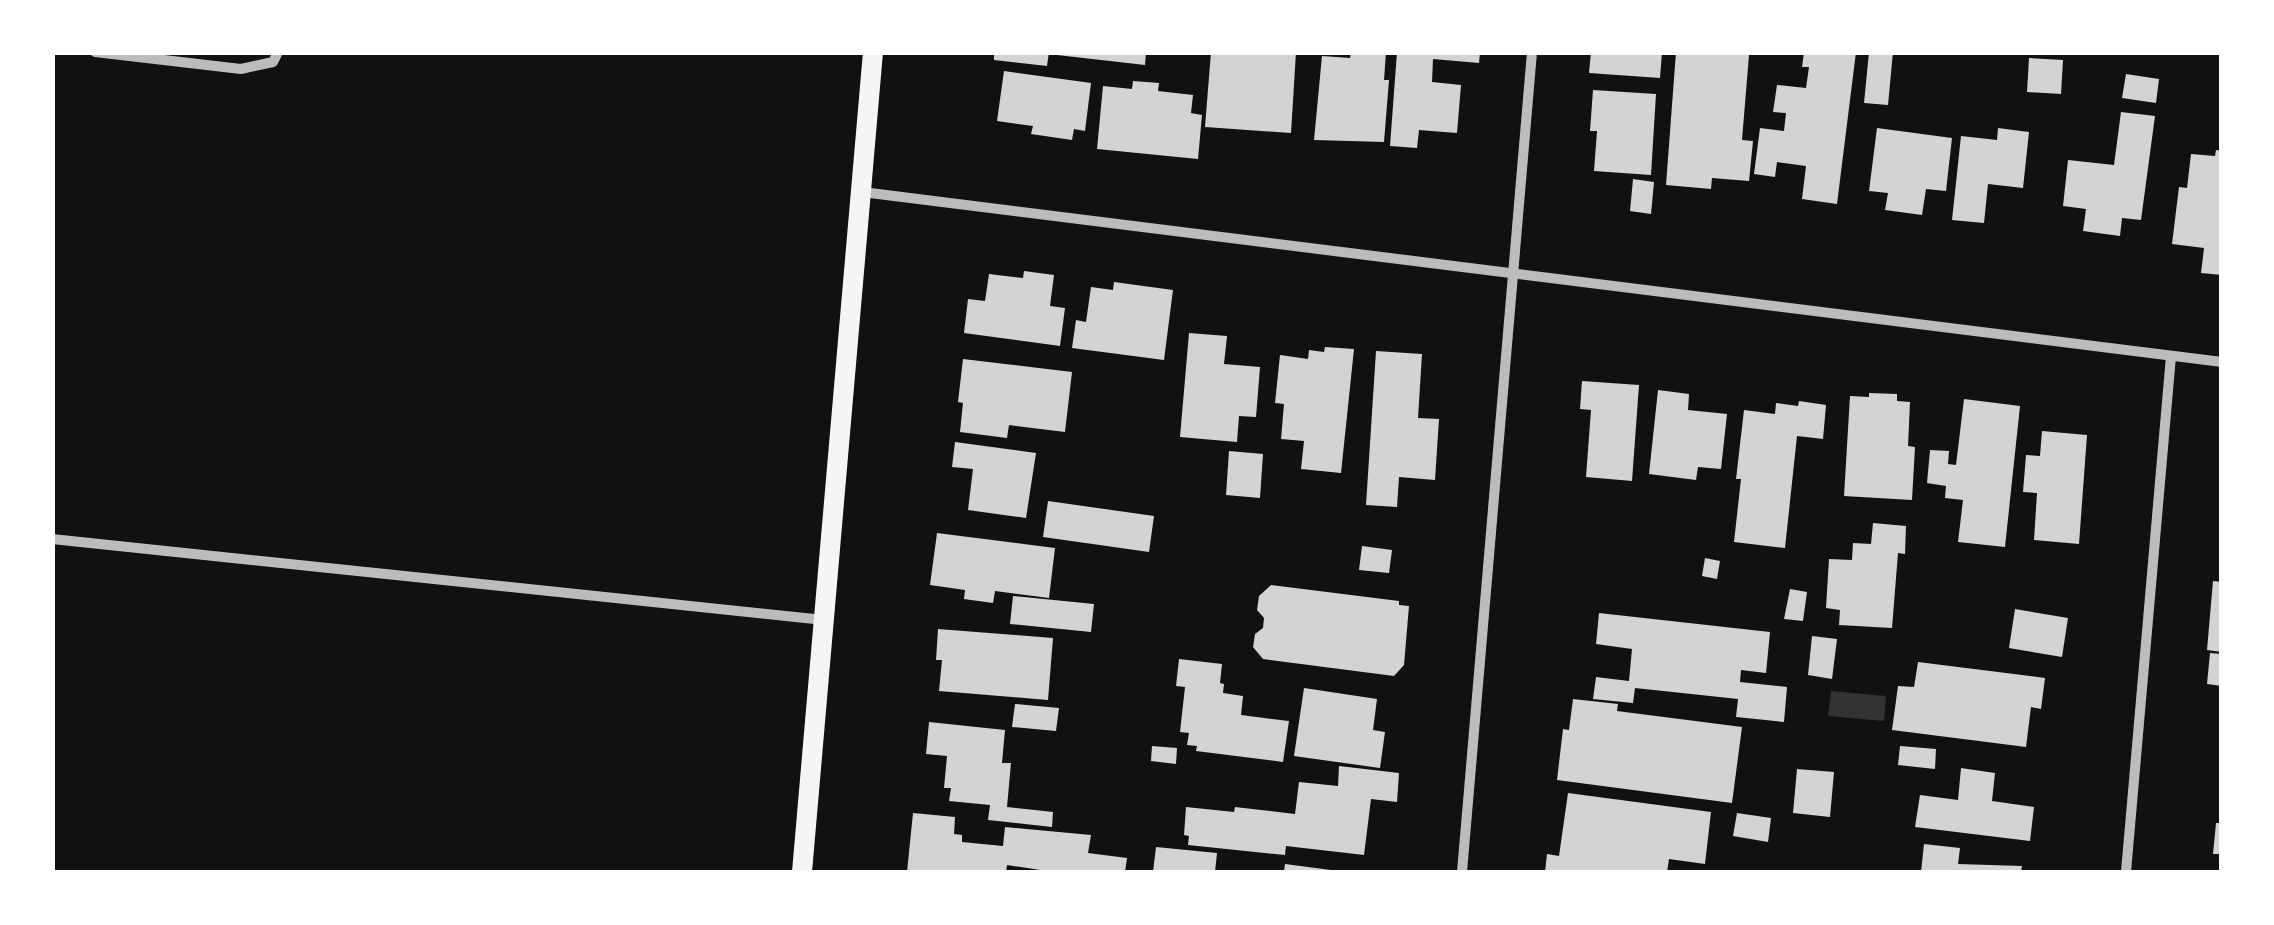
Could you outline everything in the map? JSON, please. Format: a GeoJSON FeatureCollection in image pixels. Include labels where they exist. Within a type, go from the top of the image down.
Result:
{"type":"FeatureCollection","features":[{"type":"Feature","properties":{"kind":"main road"},"geometry":{"type":"LineString","coordinates":[[802,872],[873,52]]}},
{"type":"Feature","properties":{"kind":"street"},"geometry":{"type":"LineString","coordinates":[[95,52],[241,69],[273,62],[278,52]]}},
{"type":"Feature","properties":{"kind":"street"},"geometry":{"type":"LineString","coordinates":[[1462,872],[1532,52]]}},
{"type":"Feature","properties":{"kind":"street"},"geometry":{"type":"LineString","coordinates":[[862,192],[2222,362]]}},
{"type":"Feature","properties":{"kind":"street"},"geometry":{"type":"LineString","coordinates":[[2126,872],[2171,356]]}},
{"type":"Feature","properties":{"kind":"street"},"geometry":{"type":"LineString","coordinates":[[52,539],[824,620]]}},
{"type":"Feature","properties":{"kind":"shaded area"},"geometry":{"type":"Polygon","coordinates":[[[1831,691],[1886,696],[1884,721],[1828,716],[1831,691]]]}},
{"type":"Feature","properties":{"kind":"building"},"geometry":{"type":"Polygon","coordinates":[[[994,52],[1049,52],[1047,66],[994,60],[994,52]]]}},
{"type":"Feature","properties":{"kind":"building"},"geometry":{"type":"Polygon","coordinates":[[[1057,52],[1146,52],[1145,65],[1057,52]]]}},
{"type":"Feature","properties":{"kind":"building"},"geometry":{"type":"Polygon","coordinates":[[[1211,52],[1296,52],[1291,133],[1205,127],[1211,52]]]}},
{"type":"Feature","properties":{"kind":"building"},"geometry":{"type":"Polygon","coordinates":[[[1351,52],[1386,52],[1384,80],[1389,80],[1384,142],[1314,140],[1322,56],[1350,58],[1351,52]]]}},
{"type":"Feature","properties":{"kind":"building"},"geometry":{"type":"Polygon","coordinates":[[[1397,52],[1480,52],[1479,63],[1433,59],[1432,82],[1461,85],[1457,133],[1419,130],[1417,148],[1390,146],[1397,52]]]}},
{"type":"Feature","properties":{"kind":"building"},"geometry":{"type":"Polygon","coordinates":[[[1591,52],[1662,52],[1660,78],[1589,73],[1591,52]]]}},
{"type":"Feature","properties":{"kind":"building"},"geometry":{"type":"Polygon","coordinates":[[[1676,52],[1749,55],[1742,140],[1753,141],[1749,181],[1712,178],[1711,189],[1666,185],[1676,52]]]}},
{"type":"Feature","properties":{"kind":"building"},"geometry":{"type":"Polygon","coordinates":[[[1804,52],[1856,52],[1837,204],[1802,199],[1806,166],[1777,162],[1775,177],[1754,174],[1760,128],[1784,131],[1786,113],[1773,112],[1777,85],[1806,88],[1809,67],[1802,67],[1804,52]]]}},
{"type":"Feature","properties":{"kind":"building"},"geometry":{"type":"Polygon","coordinates":[[[1869,52],[1893,52],[1888,105],[1864,103],[1869,52]]]}},
{"type":"Feature","properties":{"kind":"building"},"geometry":{"type":"Polygon","coordinates":[[[2029,58],[2063,60],[2061,94],[2027,92],[2029,58]]]}},
{"type":"Feature","properties":{"kind":"building"},"geometry":{"type":"Polygon","coordinates":[[[1004,71],[1091,83],[1085,131],[1074,129],[1072,140],[1031,134],[1033,126],[997,121],[1004,71]]]}},
{"type":"Feature","properties":{"kind":"building"},"geometry":{"type":"Polygon","coordinates":[[[2126,74],[2159,79],[2156,103],[2122,98],[2126,74]]]}},
{"type":"Feature","properties":{"kind":"building"},"geometry":{"type":"Polygon","coordinates":[[[1133,81],[1159,83],[1158,91],[1193,95],[1191,113],[1202,115],[1198,159],[1097,149],[1103,86],[1132,89],[1133,81]]]}},
{"type":"Feature","properties":{"kind":"building"},"geometry":{"type":"Polygon","coordinates":[[[1593,90],[1656,94],[1651,175],[1594,171],[1597,131],[1590,131],[1593,90]]]}},
{"type":"Feature","properties":{"kind":"building"},"geometry":{"type":"Polygon","coordinates":[[[2121,112],[2155,116],[2141,220],[2122,218],[2120,236],[2083,231],[2086,209],[2063,206],[2068,160],[2114,165],[2121,112]]]}},
{"type":"Feature","properties":{"kind":"building"},"geometry":{"type":"Polygon","coordinates":[[[1877,128],[1952,138],[1946,191],[1926,189],[1922,215],[1885,210],[1888,193],[1869,191],[1877,128]]]}},
{"type":"Feature","properties":{"kind":"building"},"geometry":{"type":"Polygon","coordinates":[[[1998,128],[2029,132],[2023,188],[1988,184],[1984,223],[1952,220],[1961,136],[1997,140],[1998,128]]]}},
{"type":"Feature","properties":{"kind":"building"},"geometry":{"type":"Polygon","coordinates":[[[2216,150],[2222,151],[2222,275],[2201,273],[2204,248],[2172,244],[2179,187],[2187,188],[2191,154],[2215,156],[2216,150]]]}},
{"type":"Feature","properties":{"kind":"building"},"geometry":{"type":"Polygon","coordinates":[[[1633,179],[1654,182],[1651,214],[1630,211],[1633,179]]]}},
{"type":"Feature","properties":{"kind":"building"},"geometry":{"type":"Polygon","coordinates":[[[1024,271],[1054,275],[1050,306],[1065,308],[1060,346],[964,333],[968,299],[985,301],[989,274],[1023,278],[1024,271]]]}},
{"type":"Feature","properties":{"kind":"building"},"geometry":{"type":"Polygon","coordinates":[[[1114,282],[1173,290],[1164,360],[1072,348],[1076,320],[1086,322],[1091,287],[1113,290],[1114,282]]]}},
{"type":"Feature","properties":{"kind":"building"},"geometry":{"type":"Polygon","coordinates":[[[1189,333],[1227,336],[1224,364],[1260,367],[1256,417],[1239,416],[1237,442],[1180,437],[1189,333]]]}},
{"type":"Feature","properties":{"kind":"building"},"geometry":{"type":"Polygon","coordinates":[[[1325,347],[1354,349],[1341,473],[1301,469],[1304,441],[1281,439],[1284,404],[1275,403],[1280,355],[1308,359],[1309,350],[1324,352],[1325,347]]]}},
{"type":"Feature","properties":{"kind":"building"},"geometry":{"type":"Polygon","coordinates":[[[1376,351],[1422,354],[1418,418],[1439,419],[1435,480],[1399,477],[1397,507],[1366,505],[1376,351]]]}},
{"type":"Feature","properties":{"kind":"building"},"geometry":{"type":"Polygon","coordinates":[[[963,359],[1072,372],[1065,432],[1009,425],[1007,438],[960,432],[963,403],[958,402],[963,359]]]}},
{"type":"Feature","properties":{"kind":"building"},"geometry":{"type":"Polygon","coordinates":[[[1582,381],[1639,385],[1632,481],[1586,477],[1591,410],[1580,409],[1582,381]]]}},
{"type":"Feature","properties":{"kind":"building"},"geometry":{"type":"Polygon","coordinates":[[[1658,390],[1689,394],[1688,410],[1727,414],[1721,469],[1698,467],[1696,480],[1649,474],[1658,390]]]}},
{"type":"Feature","properties":{"kind":"building"},"geometry":{"type":"Polygon","coordinates":[[[1869,393],[1897,394],[1897,401],[1910,402],[1908,446],[1915,447],[1912,500],[1844,496],[1850,396],[1869,397],[1869,393]]]}},
{"type":"Feature","properties":{"kind":"building"},"geometry":{"type":"Polygon","coordinates":[[[1964,399],[2020,406],[2005,547],[1958,542],[1963,500],[1945,498],[1946,486],[1927,483],[1930,450],[1949,451],[1948,464],[1956,465],[1964,399]]]}},
{"type":"Feature","properties":{"kind":"building"},"geometry":{"type":"Polygon","coordinates":[[[1799,401],[1826,405],[1823,439],[1797,436],[1785,548],[1734,542],[1744,410],[1775,414],[1776,403],[1798,406],[1799,401]]]}},
{"type":"Feature","properties":{"kind":"building"},"geometry":{"type":"Polygon","coordinates":[[[2042,431],[2087,435],[2079,544],[2034,540],[2037,493],[2023,492],[2026,455],[2040,456],[2042,431]]]}},
{"type":"Feature","properties":{"kind":"building"},"geometry":{"type":"Polygon","coordinates":[[[955,442],[1036,453],[1026,518],[968,510],[973,469],[952,467],[955,442]]]}},
{"type":"Feature","properties":{"kind":"building"},"geometry":{"type":"Polygon","coordinates":[[[1229,451],[1263,454],[1260,498],[1226,495],[1229,451]]]}},
{"type":"Feature","properties":{"kind":"building"},"geometry":{"type":"Polygon","coordinates":[[[1048,501],[1154,516],[1149,552],[1043,537],[1048,501]]]}},
{"type":"Feature","properties":{"kind":"building"},"geometry":{"type":"Polygon","coordinates":[[[1873,523],[1906,526],[1905,554],[1898,553],[1892,628],[1839,625],[1840,610],[1826,608],[1829,559],[1852,560],[1853,543],[1871,544],[1873,523]]]}},
{"type":"Feature","properties":{"kind":"building"},"geometry":{"type":"Polygon","coordinates":[[[937,533],[1055,548],[1049,598],[995,591],[993,603],[964,599],[965,590],[930,585],[937,533]]]}},
{"type":"Feature","properties":{"kind":"building"},"geometry":{"type":"Polygon","coordinates":[[[1362,546],[1392,550],[1389,573],[1359,570],[1362,546]]]}},
{"type":"Feature","properties":{"kind":"building"},"geometry":{"type":"Polygon","coordinates":[[[1705,558],[1720,561],[1717,579],[1702,576],[1705,558]]]}},
{"type":"Feature","properties":{"kind":"building"},"geometry":{"type":"Polygon","coordinates":[[[2213,581],[2222,582],[2222,652],[2207,650],[2213,581]]]}},
{"type":"Feature","properties":{"kind":"building"},"geometry":{"type":"Polygon","coordinates":[[[1271,585],[1399,601],[1399,605],[1409,606],[1404,665],[1394,676],[1263,659],[1253,647],[1255,634],[1263,628],[1264,618],[1257,610],[1259,596],[1271,585]]]}},
{"type":"Feature","properties":{"kind":"building"},"geometry":{"type":"Polygon","coordinates":[[[1790,589],[1807,592],[1803,621],[1784,619],[1790,589]]]}},
{"type":"Feature","properties":{"kind":"building"},"geometry":{"type":"Polygon","coordinates":[[[1013,596],[1094,604],[1091,632],[1010,624],[1013,596]]]}},
{"type":"Feature","properties":{"kind":"building"},"geometry":{"type":"Polygon","coordinates":[[[2015,609],[2068,618],[2062,657],[2009,648],[2015,609]]]}},
{"type":"Feature","properties":{"kind":"building"},"geometry":{"type":"Polygon","coordinates":[[[1599,613],[1770,632],[1766,673],[1741,670],[1740,682],[1787,687],[1784,722],[1736,717],[1738,699],[1635,688],[1633,703],[1593,699],[1596,677],[1629,681],[1632,649],[1596,644],[1599,613]]]}},
{"type":"Feature","properties":{"kind":"building"},"geometry":{"type":"Polygon","coordinates":[[[938,629],[1053,638],[1048,700],[939,691],[942,660],[936,660],[938,629]]]}},
{"type":"Feature","properties":{"kind":"building"},"geometry":{"type":"Polygon","coordinates":[[[1812,636],[1837,639],[1832,679],[1808,675],[1812,636]]]}},
{"type":"Feature","properties":{"kind":"building"},"geometry":{"type":"Polygon","coordinates":[[[2210,653],[2222,654],[2222,686],[2207,684],[2210,653]]]}},
{"type":"Feature","properties":{"kind":"building"},"geometry":{"type":"Polygon","coordinates":[[[1179,659],[1222,664],[1223,693],[1243,696],[1241,715],[1289,721],[1283,762],[1196,751],[1197,746],[1187,745],[1189,733],[1180,732],[1185,687],[1176,686],[1179,659]]]}},
{"type":"Feature","properties":{"kind":"building"},"geometry":{"type":"Polygon","coordinates":[[[1918,662],[2045,678],[2041,709],[2031,707],[2026,747],[1892,730],[1898,686],[1914,687],[1918,662]]]}},
{"type":"Feature","properties":{"kind":"building"},"geometry":{"type":"Polygon","coordinates":[[[1304,688],[1377,699],[1373,730],[1385,732],[1380,768],[1294,756],[1304,688]]]}},
{"type":"Feature","properties":{"kind":"building"},"geometry":{"type":"Polygon","coordinates":[[[1573,699],[1618,704],[1617,711],[1742,727],[1732,803],[1557,780],[1563,729],[1569,730],[1573,699]]]}},
{"type":"Feature","properties":{"kind":"building"},"geometry":{"type":"Polygon","coordinates":[[[1015,704],[1059,708],[1056,731],[1012,727],[1015,704]]]}},
{"type":"Feature","properties":{"kind":"building"},"geometry":{"type":"Polygon","coordinates":[[[929,722],[1005,730],[1002,763],[1011,763],[1007,807],[1053,812],[1052,827],[988,820],[990,805],[949,801],[951,788],[944,788],[947,756],[926,754],[929,722]]]}},
{"type":"Feature","properties":{"kind":"building"},"geometry":{"type":"Polygon","coordinates":[[[1152,746],[1177,748],[1176,764],[1151,761],[1152,746]]]}},
{"type":"Feature","properties":{"kind":"building"},"geometry":{"type":"Polygon","coordinates":[[[1900,746],[1936,749],[1935,769],[1898,765],[1900,746]]]}},
{"type":"Feature","properties":{"kind":"building"},"geometry":{"type":"Polygon","coordinates":[[[1339,766],[1399,773],[1397,802],[1371,799],[1364,855],[1286,846],[1285,855],[1188,845],[1189,836],[1184,835],[1186,807],[1234,812],[1235,807],[1295,814],[1299,782],[1338,786],[1339,766]]]}},
{"type":"Feature","properties":{"kind":"building"},"geometry":{"type":"Polygon","coordinates":[[[1961,768],[1995,773],[1992,801],[2034,807],[2030,841],[1915,827],[1920,795],[1958,800],[1961,768]]]}},
{"type":"Feature","properties":{"kind":"building"},"geometry":{"type":"Polygon","coordinates":[[[1797,769],[1834,772],[1830,817],[1793,813],[1797,769]]]}},
{"type":"Feature","properties":{"kind":"building"},"geometry":{"type":"Polygon","coordinates":[[[1568,793],[1711,812],[1705,864],[1669,859],[1667,872],[1545,872],[1547,854],[1559,856],[1568,793]]]}},
{"type":"Feature","properties":{"kind":"building"},"geometry":{"type":"Polygon","coordinates":[[[913,813],[955,817],[954,834],[962,835],[962,842],[1003,846],[1005,827],[1091,835],[1088,853],[1127,858],[1125,872],[1053,872],[1007,865],[1006,872],[907,872],[913,813]]]}},
{"type":"Feature","properties":{"kind":"building"},"geometry":{"type":"Polygon","coordinates":[[[1737,813],[1771,818],[1768,842],[1733,836],[1737,813]]]}},
{"type":"Feature","properties":{"kind":"building"},"geometry":{"type":"Polygon","coordinates":[[[2216,823],[2222,823],[2222,854],[2213,854],[2216,823]]]}},
{"type":"Feature","properties":{"kind":"building"},"geometry":{"type":"Polygon","coordinates":[[[1924,844],[1960,848],[1958,864],[2022,866],[2021,872],[1921,872],[1924,844]]]}},
{"type":"Feature","properties":{"kind":"building"},"geometry":{"type":"Polygon","coordinates":[[[1156,847],[1217,853],[1215,872],[1153,872],[1156,847]]]}},
{"type":"Feature","properties":{"kind":"building"},"geometry":{"type":"Polygon","coordinates":[[[1285,864],[1331,870],[1331,872],[1284,872],[1285,864]]]}}]}
